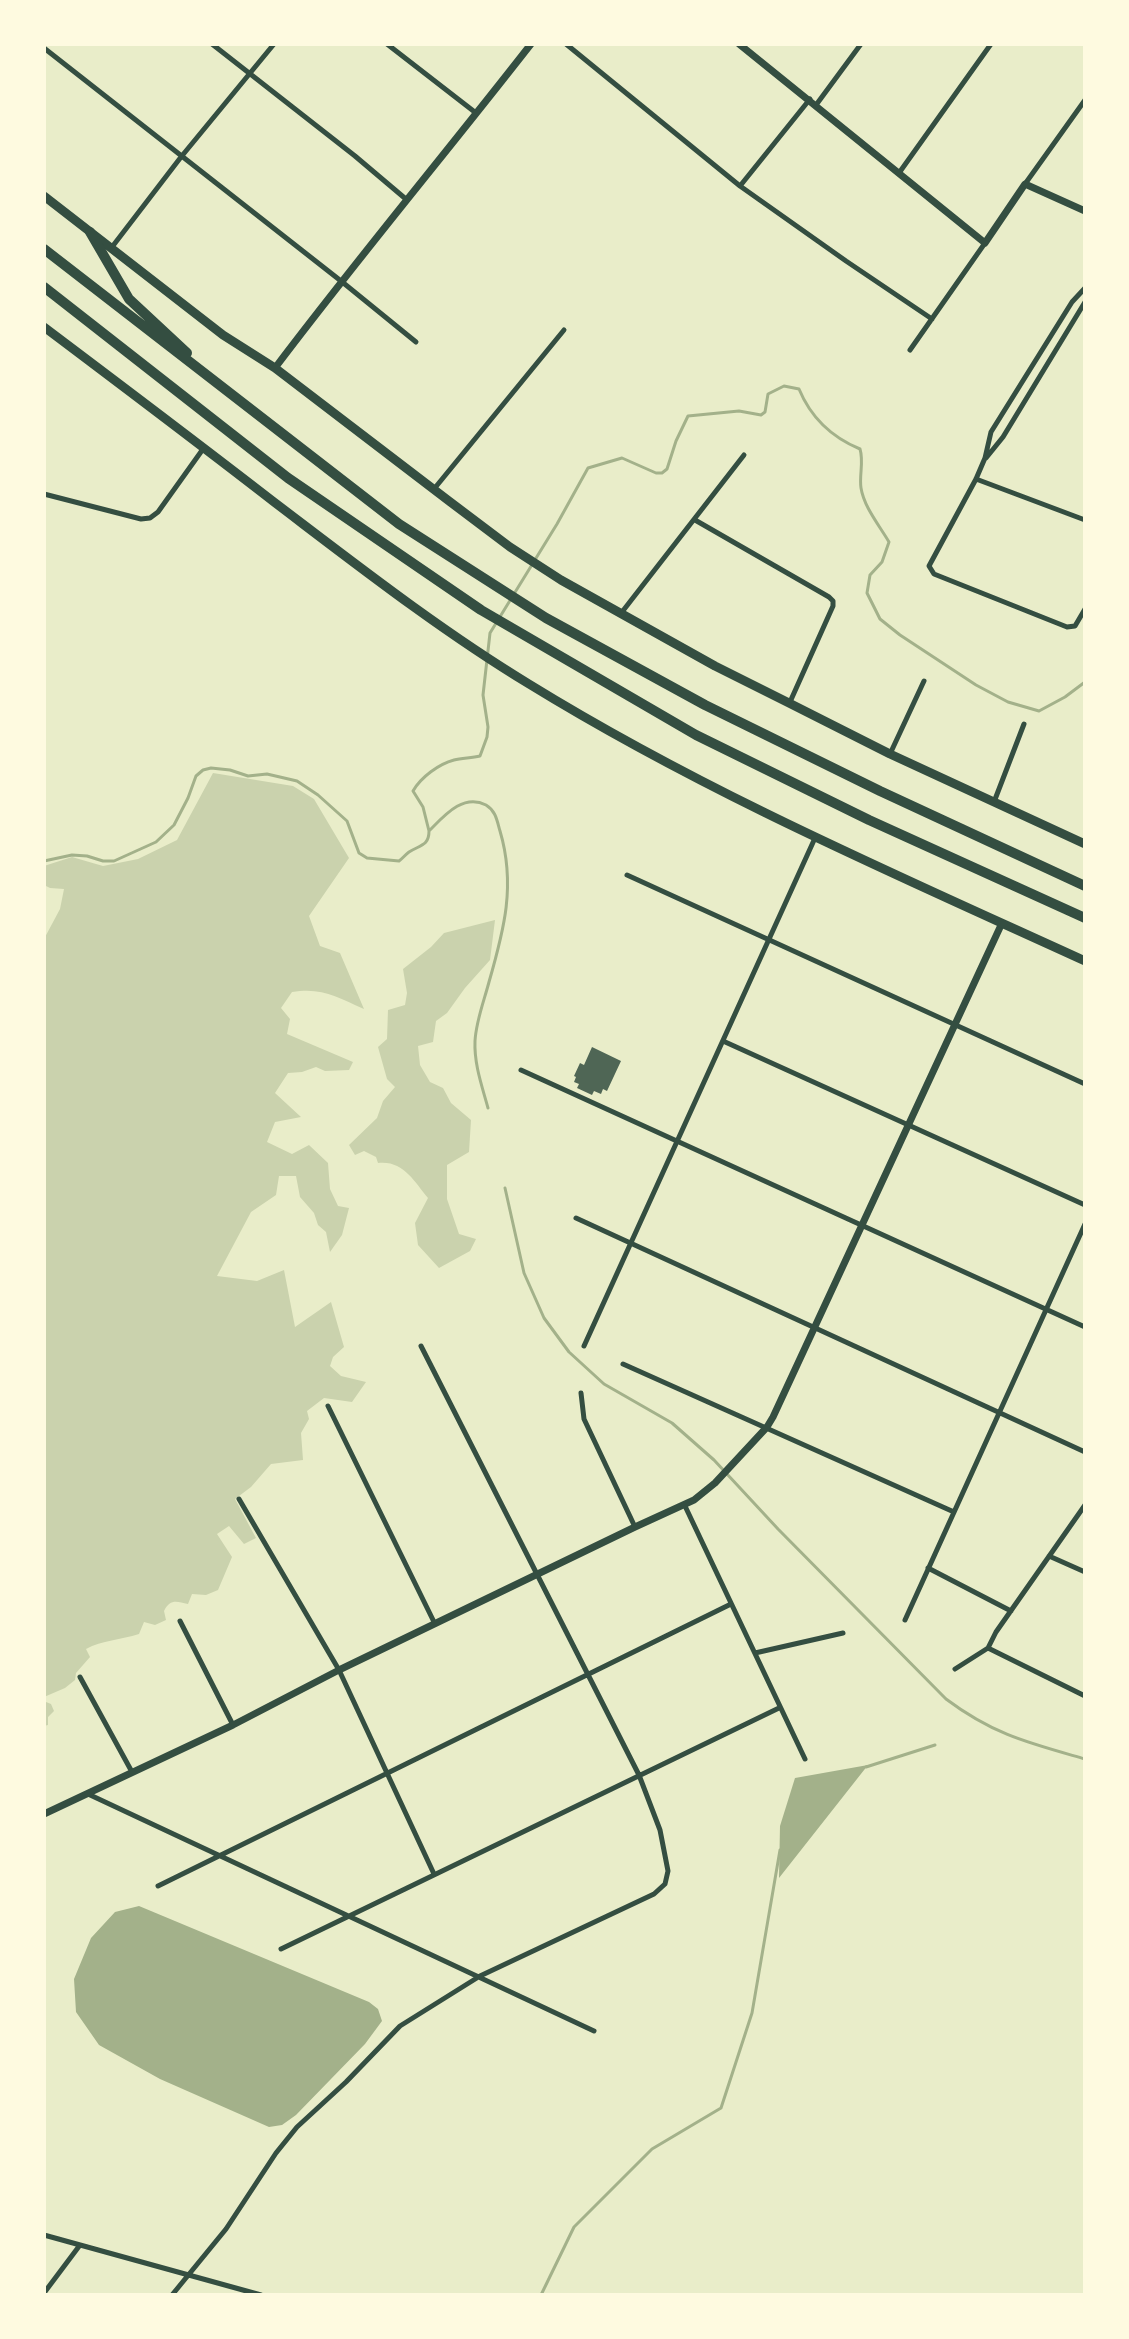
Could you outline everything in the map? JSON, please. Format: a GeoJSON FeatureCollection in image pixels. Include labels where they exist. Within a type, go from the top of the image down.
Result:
{"type":"FeatureCollection","features":[{"type":"Feature","properties":{"kind":"highway"},"geometry":{"type":"LineString","coordinates":[[90,232],[129,299],[235,398]]}},
{"type":"Feature","properties":{"kind":"highway"},"geometry":{"type":"LineString","coordinates":[[44,249],[399,524],[546,618],[705,705],[1085,886]]}},
{"type":"Feature","properties":{"kind":"highway"},"geometry":{"type":"LineString","coordinates":[[44,287],[288,478],[481,610],[696,735],[869,820],[1085,918]]}},
{"type":"Feature","properties":{"kind":"main road"},"geometry":{"type":"LineString","coordinates":[[44,196],[223,335],[275,368],[510,547],[561,580],[715,666],[890,754],[1085,844]]}},
{"type":"Feature","properties":{"kind":"main road"},"geometry":{"type":"LineString","coordinates":[[44,327],[457,638],[527,683],[669,764],[815,838],[1085,961]]}},
{"type":"Feature","properties":{"kind":"street"},"geometry":{"type":"LineString","coordinates":[[212,44],[408,201]]}},
{"type":"Feature","properties":{"kind":"street"},"geometry":{"type":"LineString","coordinates":[[112,247],[274,44]]}},
{"type":"Feature","properties":{"kind":"street"},"geometry":{"type":"LineString","coordinates":[[387,44],[477,114]]}},
{"type":"Feature","properties":{"kind":"street"},"geometry":{"type":"LineString","coordinates":[[275,368],[531,44]]}},
{"type":"Feature","properties":{"kind":"street"},"geometry":{"type":"LineString","coordinates":[[566,44],[740,186],[932,319]]}},
{"type":"Feature","properties":{"kind":"street"},"geometry":{"type":"LineString","coordinates":[[739,44],[985,243]]}},
{"type":"Feature","properties":{"kind":"street"},"geometry":{"type":"LineString","coordinates":[[740,186],[861,44]]}},
{"type":"Feature","properties":{"kind":"street"},"geometry":{"type":"LineString","coordinates":[[899,173],[991,44]]}},
{"type":"Feature","properties":{"kind":"street"},"geometry":{"type":"LineString","coordinates":[[44,48],[416,342]]}},
{"type":"Feature","properties":{"kind":"street"},"geometry":{"type":"LineString","coordinates":[[910,350],[1085,100]]}},
{"type":"Feature","properties":{"kind":"street"},"geometry":{"type":"LineString","coordinates":[[1025,184],[1085,211]]}},
{"type":"Feature","properties":{"kind":"street"},"geometry":{"type":"LineString","coordinates":[[1085,288],[1072,302],[991,432],[976,479],[929,569],[934,574],[1067,627],[1072,627],[1085,609]]}},
{"type":"Feature","properties":{"kind":"street"},"geometry":{"type":"LineString","coordinates":[[985,458],[1003,437],[1085,302]]}},
{"type":"Feature","properties":{"kind":"street"},"geometry":{"type":"LineString","coordinates":[[434,489],[564,330]]}},
{"type":"Feature","properties":{"kind":"street"},"geometry":{"type":"LineString","coordinates":[[44,494],[141,519],[150,518],[158,512],[204,448]]}},
{"type":"Feature","properties":{"kind":"street"},"geometry":{"type":"LineString","coordinates":[[622,612],[744,455]]}},
{"type":"Feature","properties":{"kind":"street"},"geometry":{"type":"LineString","coordinates":[[976,479],[1085,520]]}},
{"type":"Feature","properties":{"kind":"street"},"geometry":{"type":"LineString","coordinates":[[695,520],[833,601],[789,703]]}},
{"type":"Feature","properties":{"kind":"street"},"geometry":{"type":"LineString","coordinates":[[890,754],[924,681]]}},
{"type":"Feature","properties":{"kind":"street"},"geometry":{"type":"LineString","coordinates":[[993,802],[1024,724]]}},
{"type":"Feature","properties":{"kind":"street"},"geometry":{"type":"LineString","coordinates":[[584,1346],[815,838]]}},
{"type":"Feature","properties":{"kind":"street"},"geometry":{"type":"LineString","coordinates":[[627,875],[1085,1084]]}},
{"type":"Feature","properties":{"kind":"street"},"geometry":{"type":"LineString","coordinates":[[44,1814],[233,1725],[339,1670],[635,1527],[685,1506],[715,1483],[767,1427],[1002,923]]}},
{"type":"Feature","properties":{"kind":"street"},"geometry":{"type":"LineString","coordinates":[[723,1041],[1085,1205]]}},
{"type":"Feature","properties":{"kind":"street"},"geometry":{"type":"LineString","coordinates":[[521,1070],[1085,1327]]}},
{"type":"Feature","properties":{"kind":"street"},"geometry":{"type":"LineString","coordinates":[[576,1218],[1085,1452]]}},
{"type":"Feature","properties":{"kind":"street"},"geometry":{"type":"LineString","coordinates":[[905,1620],[1085,1224]]}},
{"type":"Feature","properties":{"kind":"street"},"geometry":{"type":"LineString","coordinates":[[172,2295],[226,2229],[297,2127],[400,2026],[480,1976],[654,1894],[665,1884],[668,1871],[660,1830],[639,1775],[421,1346]]}},
{"type":"Feature","properties":{"kind":"street"},"geometry":{"type":"LineString","coordinates":[[623,1364],[954,1512]]}},
{"type":"Feature","properties":{"kind":"street"},"geometry":{"type":"LineString","coordinates":[[581,1393],[584,1419],[635,1527]]}},
{"type":"Feature","properties":{"kind":"street"},"geometry":{"type":"LineString","coordinates":[[328,1406],[435,1624]]}},
{"type":"Feature","properties":{"kind":"street"},"geometry":{"type":"LineString","coordinates":[[239,1499],[339,1670],[434,1875]]}},
{"type":"Feature","properties":{"kind":"street"},"geometry":{"type":"LineString","coordinates":[[955,1669],[988,1648],[1085,1505]]}},
{"type":"Feature","properties":{"kind":"street"},"geometry":{"type":"LineString","coordinates":[[685,1506],[805,1759]]}},
{"type":"Feature","properties":{"kind":"street"},"geometry":{"type":"LineString","coordinates":[[1049,1556],[1085,1572]]}},
{"type":"Feature","properties":{"kind":"street"},"geometry":{"type":"LineString","coordinates":[[928,1568],[1011,1611]]}},
{"type":"Feature","properties":{"kind":"street"},"geometry":{"type":"LineString","coordinates":[[158,1886],[731,1604]]}},
{"type":"Feature","properties":{"kind":"street"},"geometry":{"type":"LineString","coordinates":[[180,1621],[233,1725]]}},
{"type":"Feature","properties":{"kind":"street"},"geometry":{"type":"LineString","coordinates":[[755,1653],[843,1633]]}},
{"type":"Feature","properties":{"kind":"street"},"geometry":{"type":"LineString","coordinates":[[988,1648],[1085,1696]]}},
{"type":"Feature","properties":{"kind":"street"},"geometry":{"type":"LineString","coordinates":[[80,1677],[132,1772]]}},
{"type":"Feature","properties":{"kind":"street"},"geometry":{"type":"LineString","coordinates":[[281,1949],[779,1708]]}},
{"type":"Feature","properties":{"kind":"street"},"geometry":{"type":"LineString","coordinates":[[88,1793],[594,2031]]}},
{"type":"Feature","properties":{"kind":"street"},"geometry":{"type":"LineString","coordinates":[[44,2235],[261,2295]]}},
{"type":"Feature","properties":{"kind":"street"},"geometry":{"type":"LineString","coordinates":[[44,2293],[80,2245]]}},
{"type":"Feature","properties":{"kind":"shaded area"},"geometry":{"type":"Polygon","coordinates":[[[213,773],[293,786],[314,799],[349,858],[309,916],[320,946],[340,953],[364,1009],[321,992],[292,992],[281,1008],[290,1019],[287,1034],[353,1062],[349,1070],[325,1071],[316,1067],[288,1073],[275,1093],[301,1117],[275,1122],[267,1142],[292,1154],[309,1145],[328,1163],[330,1189],[338,1206],[349,1208],[342,1235],[330,1252],[326,1232],[300,1197],[296,1176],[279,1176],[276,1195],[251,1212],[217,1276],[257,1281],[284,1270],[295,1327],[331,1302],[344,1347],[333,1357],[330,1366],[341,1376],[366,1382],[352,1402],[324,1398],[307,1411],[309,1419],[301,1433],[303,1460],[271,1464],[251,1487],[235,1499],[256,1538],[244,1544],[229,1526],[217,1534],[232,1557],[218,1590],[206,1595],[192,1594],[188,1604],[171,1603],[164,1611],[166,1620],[155,1625],[144,1622],[139,1634],[86,1649],[90,1657],[76,1673],[75,1680],[44,1697],[44,939],[60,909],[64,889],[44,885],[44,866],[72,857],[103,866],[138,859],[177,840],[213,773]]]}},
{"type":"Feature","properties":{"kind":"shaded area"},"geometry":{"type":"Polygon","coordinates":[[[495,920],[490,960],[447,1013],[436,1021],[433,1042],[418,1046],[420,1065],[430,1082],[443,1088],[451,1103],[471,1120],[469,1152],[447,1165],[447,1199],[459,1234],[476,1239],[470,1251],[439,1268],[418,1245],[415,1223],[428,1198],[401,1168],[378,1163],[376,1157],[364,1151],[355,1155],[349,1145],[377,1118],[383,1101],[395,1087],[387,1079],[378,1047],[387,1039],[388,1010],[405,1005],[407,993],[403,969],[444,933],[495,920]]]}},
{"type":"Feature","properties":{"kind":"shaded area"},"geometry":{"type":"Polygon","coordinates":[[[44,1697],[54,1711],[48,1717],[48,1725],[44,1726],[44,1697]]]}},
{"type":"Feature","properties":{"kind":"shaded area"},"geometry":{"type":"Polygon","coordinates":[[[868,1765],[779,1878],[780,1826],[795,1778],[868,1765]]]}},
{"type":"Feature","properties":{"kind":"shaded area"},"geometry":{"type":"Polygon","coordinates":[[[139,1906],[369,2002],[378,2009],[382,2021],[365,2044],[296,2115],[282,2125],[269,2127],[160,2079],[99,2045],[76,2012],[74,1979],[91,1938],[115,1912],[139,1906]]]}},
{"type":"Feature","properties":{"kind":"building"},"geometry":{"type":"Polygon","coordinates":[[[592,1047],[621,1061],[607,1091],[603,1089],[601,1094],[594,1091],[592,1095],[577,1088],[579,1084],[574,1082],[574,1076],[580,1063],[584,1065],[592,1047]]]}},
{"type":"Feature","properties":{"kind":"waterway"},"geometry":{"type":"LineString","coordinates":[[429,831],[423,807],[413,791],[426,776],[442,765],[480,756],[488,727],[483,695],[490,633],[588,468],[622,458],[662,473],[667,469],[688,416],[739,411],[761,415],[765,412],[768,394],[784,386],[799,389],[823,425],[840,439],[860,449],[863,495],[889,542],[882,562],[870,575],[867,593],[880,619],[976,685],[1008,702],[1039,711],[1085,682]]}},
{"type":"Feature","properties":{"kind":"waterway"},"geometry":{"type":"LineString","coordinates":[[44,861],[72,855],[114,861],[156,842],[174,825],[196,776],[211,768],[248,776],[267,774],[297,781],[347,821],[359,853],[367,858],[399,861],[426,842],[429,831],[454,808],[470,802],[486,805],[494,813],[500,831],[508,889],[503,926],[475,1041],[477,1067],[488,1108]]}},
{"type":"Feature","properties":{"kind":"waterway"},"geometry":{"type":"LineString","coordinates":[[505,1188],[524,1273],[544,1318],[569,1352],[604,1384],[672,1423],[714,1460],[946,1699],[996,1730],[1085,1759]]}},
{"type":"Feature","properties":{"kind":"waterway"},"geometry":{"type":"LineString","coordinates":[[866,1767],[935,1745]]}},
{"type":"Feature","properties":{"kind":"waterway"},"geometry":{"type":"LineString","coordinates":[[541,2295],[574,2227],[652,2149],[721,2108],[752,2013],[780,1850]]}}]}
